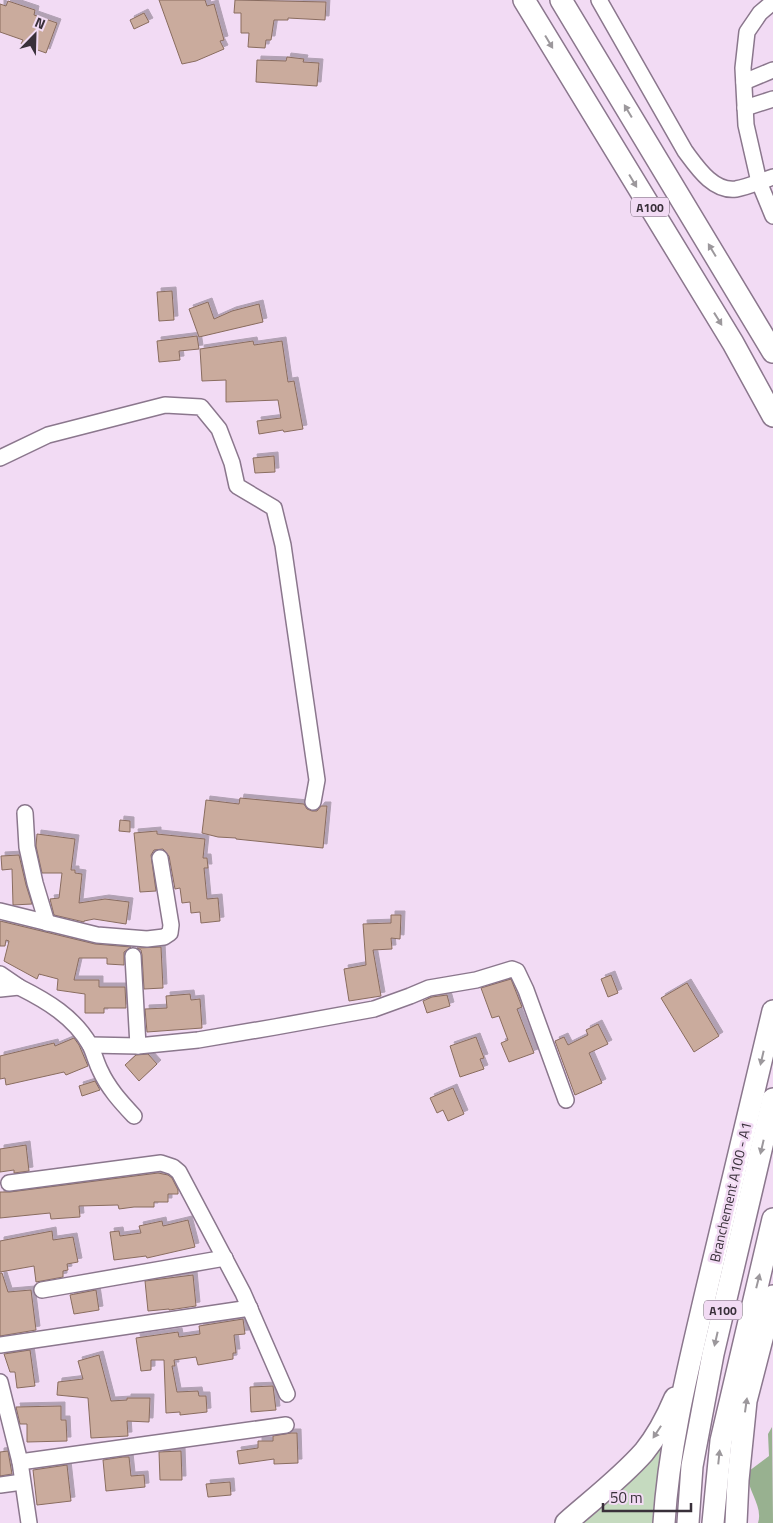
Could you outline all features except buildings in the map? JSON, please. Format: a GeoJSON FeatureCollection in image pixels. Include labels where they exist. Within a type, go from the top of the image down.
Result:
{"type":"FeatureCollection","features":[{"type":"Feature","properties":{"kind":"highway","name":"A100"},"geometry":{"type":"LineString","coordinates":[[524,0],[733,343],[773,416]]}},
{"type":"Feature","properties":{"kind":"highway","name":"A100"},"geometry":{"type":"LineString","coordinates":[[561,0],[773,352]]}},
{"type":"Feature","properties":{"kind":"highway","name":"Branchement A100 - A1"},"geometry":{"type":"LineString","coordinates":[[687,1373],[773,1011]]}},
{"type":"Feature","properties":{"kind":"highway","name":"A100"},"geometry":{"type":"LineString","coordinates":[[688,1523],[692,1466],[707,1381],[773,1099]]}},
{"type":"Feature","properties":{"kind":"highway","name":"A100"},"geometry":{"type":"LineString","coordinates":[[713,1523],[721,1441],[773,1219]]}},
{"type":"Feature","properties":{"kind":"highway"},"geometry":{"type":"LineString","coordinates":[[736,1523],[738,1480],[746,1401],[773,1296]]}},
{"type":"Feature","properties":{"kind":"highway"},"geometry":{"type":"LineString","coordinates":[[566,1523],[644,1452],[668,1414],[687,1373]]}},
{"type":"Feature","properties":{"kind":"highway"},"geometry":{"type":"LineString","coordinates":[[664,1523],[673,1448],[687,1373]]}},
{"type":"Feature","properties":{"kind":"street"},"geometry":{"type":"LineString","coordinates":[[598,0],[685,151],[700,170],[720,187],[735,189],[767,186]]}},
{"type":"Feature","properties":{"kind":"street"},"geometry":{"type":"LineString","coordinates":[[773,2],[760,13],[746,32],[743,68],[746,125],[767,186],[773,216]]}},
{"type":"Feature","properties":{"kind":"street"},"geometry":{"type":"LineString","coordinates":[[744,82],[773,70]]}},
{"type":"Feature","properties":{"kind":"street"},"geometry":{"type":"LineString","coordinates":[[745,108],[773,99]]}},
{"type":"Feature","properties":{"kind":"street"},"geometry":{"type":"LineString","coordinates":[[0,458],[48,435],[156,407],[165,405],[201,407],[219,429],[232,463],[237,486],[274,508],[283,545],[318,780],[313,802]]}},
{"type":"Feature","properties":{"kind":"street"},"geometry":{"type":"LineString","coordinates":[[25,813],[28,847],[35,883],[47,922]]}},
{"type":"Feature","properties":{"kind":"street"},"geometry":{"type":"LineString","coordinates":[[0,912],[47,922],[97,936],[147,939],[164,937],[170,932],[171,925],[160,858]]}},
{"type":"Feature","properties":{"kind":"street"},"geometry":{"type":"LineString","coordinates":[[133,956],[138,1046]]}},
{"type":"Feature","properties":{"kind":"street"},"geometry":{"type":"LineString","coordinates":[[90,1045],[138,1046],[198,1040],[374,1009],[429,988],[476,980],[512,969],[517,971],[526,990],[566,1100]]}},
{"type":"Feature","properties":{"kind":"street"},"geometry":{"type":"LineString","coordinates":[[0,974],[19,987],[46,1000],[77,1026],[90,1045],[100,1071],[117,1098],[134,1116]]}},
{"type":"Feature","properties":{"kind":"street"},"geometry":{"type":"LineString","coordinates":[[0,989],[19,987]]}},
{"type":"Feature","properties":{"kind":"street"},"geometry":{"type":"LineString","coordinates":[[9,1182],[137,1167],[161,1162],[173,1167],[179,1172],[225,1258],[250,1308],[287,1394]]}},
{"type":"Feature","properties":{"kind":"street"},"geometry":{"type":"LineString","coordinates":[[42,1290],[225,1258]]}},
{"type":"Feature","properties":{"kind":"street"},"geometry":{"type":"LineString","coordinates":[[0,1345],[250,1308]]}},
{"type":"Feature","properties":{"kind":"street"},"geometry":{"type":"LineString","coordinates":[[0,1382],[20,1462],[29,1523]]}},
{"type":"Feature","properties":{"kind":"street"},"geometry":{"type":"LineString","coordinates":[[20,1462],[286,1424]]}},
{"type":"Feature","properties":{"kind":"street"},"geometry":{"type":"LineString","coordinates":[[0,1485],[22,1482]]}},
{"type":"Feature","properties":{"kind":"green space"},"geometry":{"type":"Polygon","coordinates":[[[667,1426],[655,1523],[578,1523],[667,1426]]]}},
{"type":"Feature","properties":{"kind":"green space"},"geometry":{"type":"Polygon","coordinates":[[[772,1427],[773,1523],[758,1523],[758,1510],[748,1477],[749,1471],[769,1456],[768,1434],[772,1427]]]}}]}
